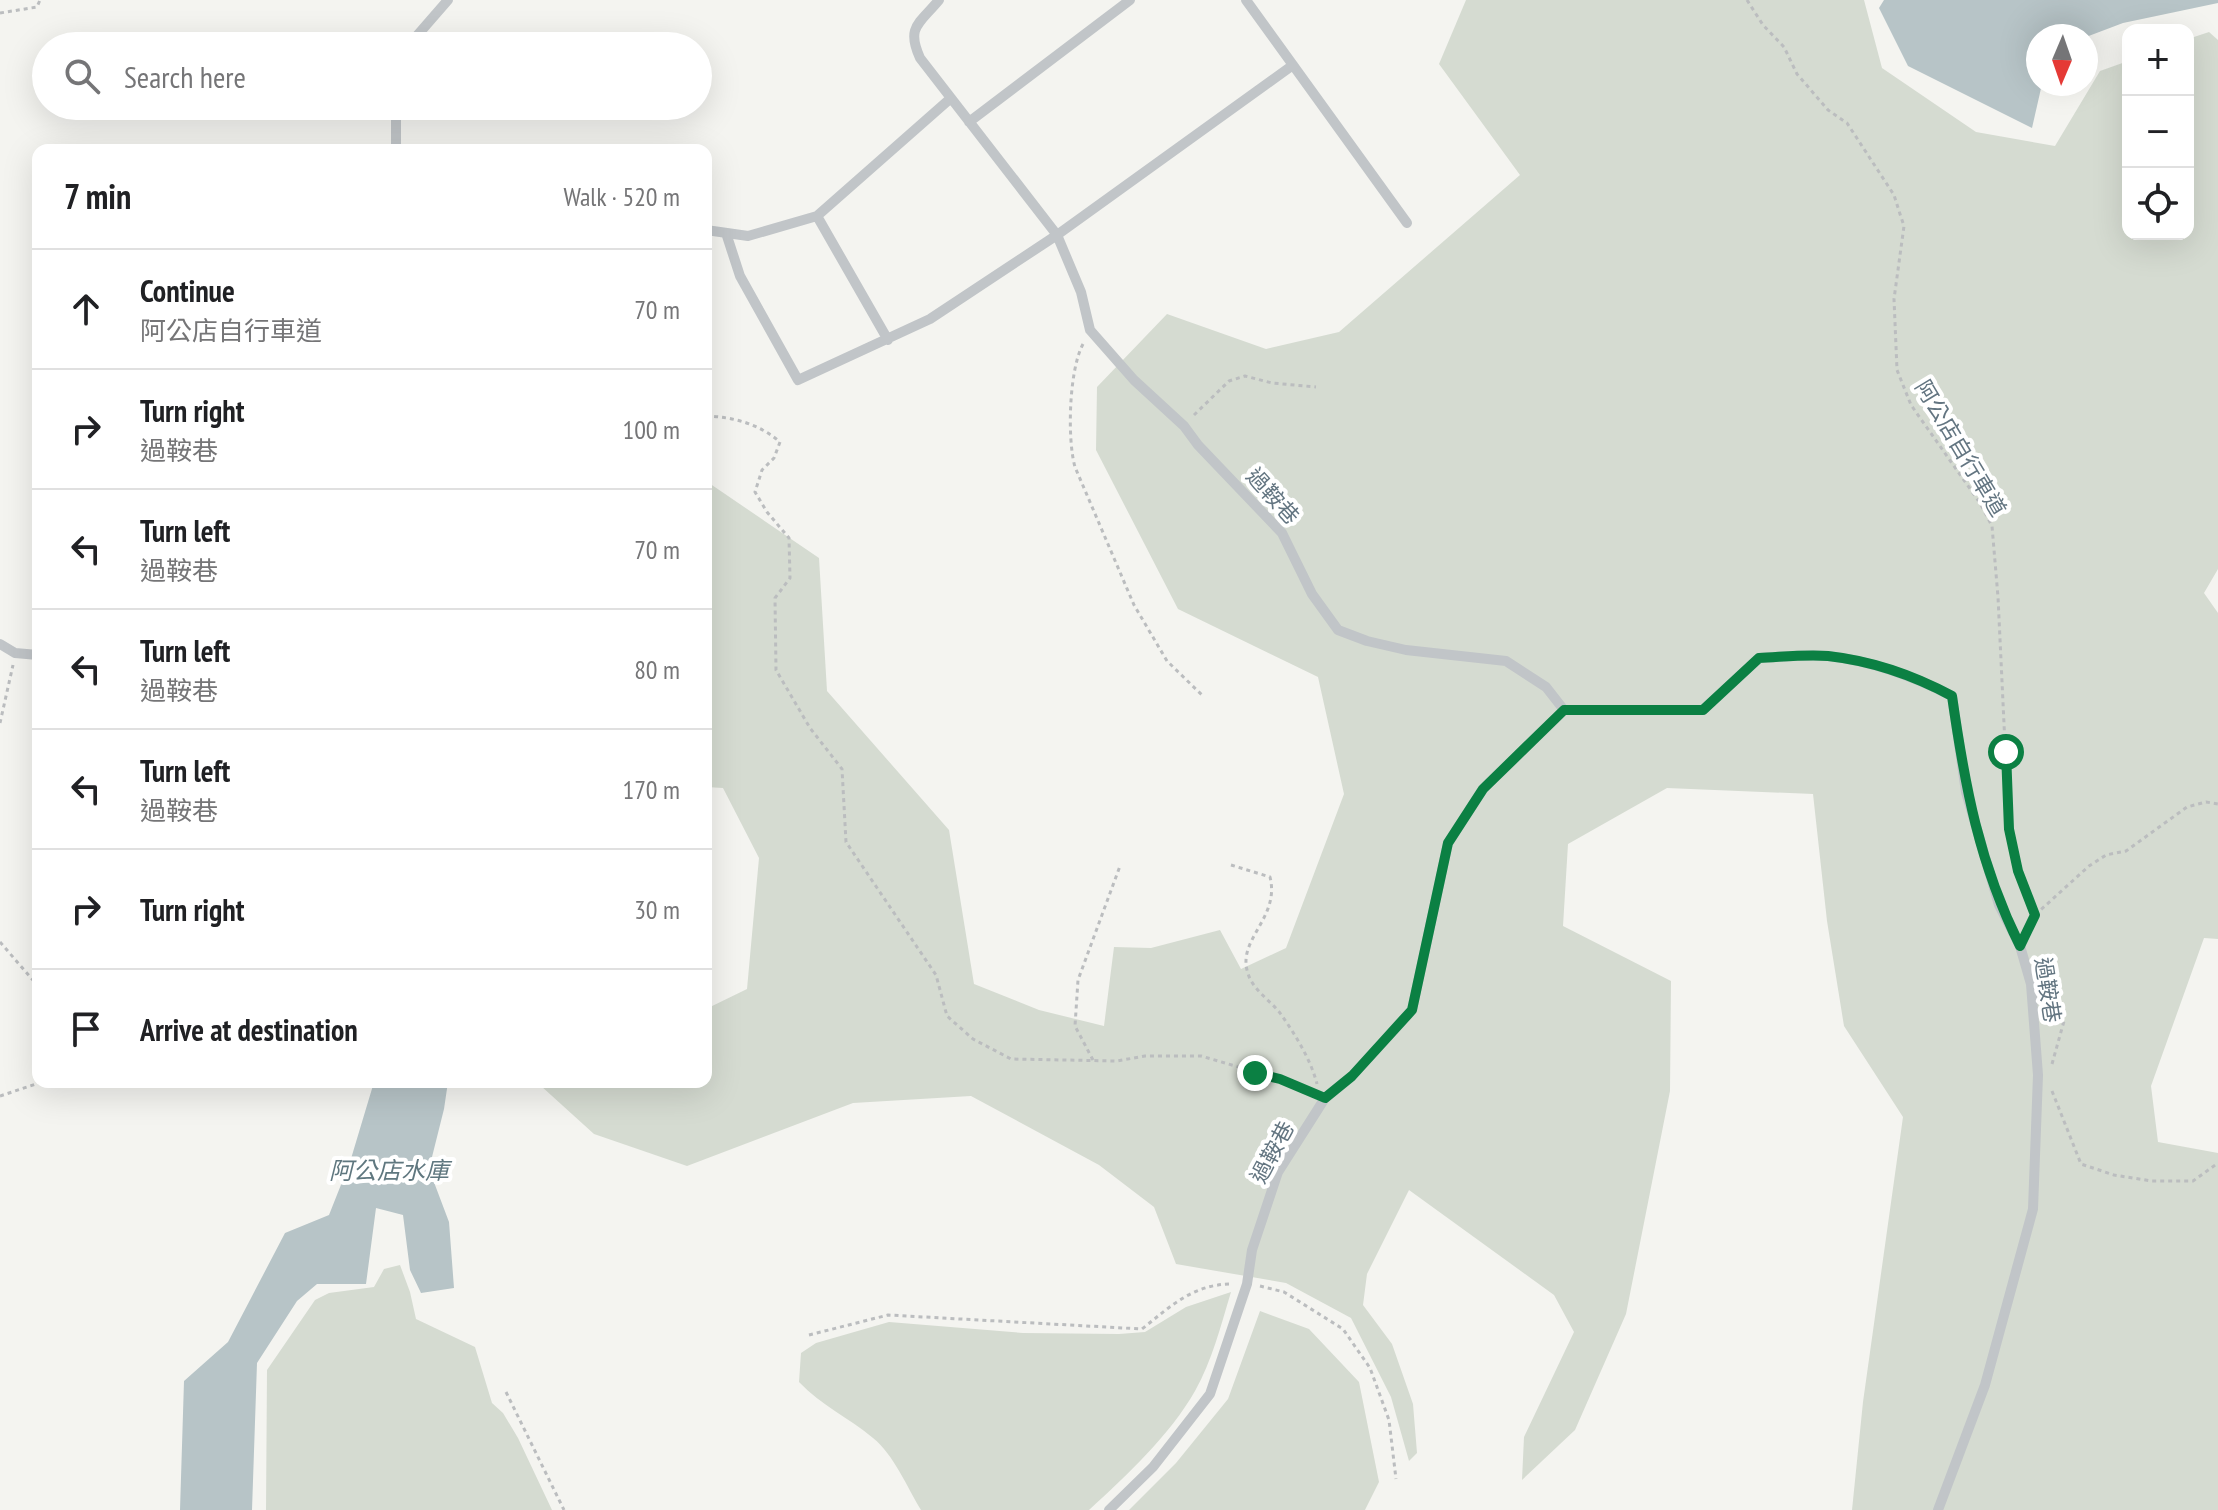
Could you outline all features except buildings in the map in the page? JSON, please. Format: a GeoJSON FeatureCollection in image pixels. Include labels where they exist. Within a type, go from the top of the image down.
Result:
{"type":"FeatureCollection","features":[{"type":"Feature","properties":{"kind":"lane"},"geometry":{"type":"LineString","coordinates":[[420,32],[448,0]]}},
{"type":"Feature","properties":{"kind":"lane","name":"過鞍巷"},"geometry":{"type":"LineString","coordinates":[[939,0],[912,37],[920,58],[1057,235],[1081,292],[1090,330],[1282,533],[1312,594],[1338,630],[1406,650],[1506,661],[1546,687],[1564,710]]}},
{"type":"Feature","properties":{"kind":"lane"},"geometry":{"type":"LineString","coordinates":[[969,122],[1130,0]]}},
{"type":"Feature","properties":{"kind":"lane"},"geometry":{"type":"LineString","coordinates":[[1246,0],[1407,223]]}},
{"type":"Feature","properties":{"kind":"lane"},"geometry":{"type":"LineString","coordinates":[[726,233],[740,276],[798,380],[930,319],[1057,235],[1293,65]]}},
{"type":"Feature","properties":{"kind":"lane"},"geometry":{"type":"LineString","coordinates":[[712,231],[748,236],[817,216],[951,98]]}},
{"type":"Feature","properties":{"kind":"lane"},"geometry":{"type":"LineString","coordinates":[[396,120],[396,144]]}},
{"type":"Feature","properties":{"kind":"lane"},"geometry":{"type":"LineString","coordinates":[[817,216],[888,340]]}},
{"type":"Feature","properties":{"kind":"lane"},"geometry":{"type":"LineString","coordinates":[[0,644],[15,653],[32,654]]}},
{"type":"Feature","properties":{"kind":"lane","name":"過鞍巷"},"geometry":{"type":"LineString","coordinates":[[1109,1510],[1153,1467],[1210,1394],[1247,1284],[1252,1250],[1278,1172],[1325,1098],[1352,1076],[1412,1010],[1448,843],[1483,789],[1564,710],[1703,710],[1759,658],[1825,656],[1880,665],[1952,696],[1966,792],[1999,905],[2020,946],[2031,984],[2038,1075],[2033,1209],[1985,1385],[1938,1510]]}},
{"type":"Feature","properties":{"kind":"path"},"geometry":{"type":"LineString","coordinates":[[0,13],[37,7],[40,0]]}},
{"type":"Feature","properties":{"kind":"path","name":"阿公店自行車道"},"geometry":{"type":"LineString","coordinates":[[1747,0],[1763,25],[1784,47],[1797,74],[1828,110],[1847,123],[1894,195],[1904,226],[1894,299],[1897,370],[1911,405],[1980,503],[1992,526],[2009,829],[2018,871],[2035,915]]}},
{"type":"Feature","properties":{"kind":"path"},"geometry":{"type":"LineString","coordinates":[[1090,330],[1075,359],[1070,449],[1075,467],[1134,605],[1167,661],[1204,697]]}},
{"type":"Feature","properties":{"kind":"path"},"geometry":{"type":"LineString","coordinates":[[1184,426],[1229,381],[1245,376],[1272,383],[1316,387]]}},
{"type":"Feature","properties":{"kind":"path"},"geometry":{"type":"LineString","coordinates":[[712,416],[730,417],[767,431],[780,442],[774,458],[762,470],[755,492],[789,538],[790,578],[775,598],[776,670],[810,728],[842,769],[846,842],[936,975],[947,1016],[973,1039],[1011,1059],[1117,1061],[1145,1056],[1201,1056],[1280,1079],[1325,1098]]}},
{"type":"Feature","properties":{"kind":"path"},"geometry":{"type":"LineString","coordinates":[[0,723],[15,653]]}},
{"type":"Feature","properties":{"kind":"path"},"geometry":{"type":"LineString","coordinates":[[2020,946],[2035,915],[2089,866],[2106,855],[2126,851],[2187,807],[2206,802],[2218,804]]}},
{"type":"Feature","properties":{"kind":"path"},"geometry":{"type":"LineString","coordinates":[[1231,865],[1270,877],[1273,891],[1267,915],[1252,940],[1245,966],[1251,982],[1280,1013],[1307,1058],[1325,1098]]}},
{"type":"Feature","properties":{"kind":"path"},"geometry":{"type":"LineString","coordinates":[[1093,1060],[1075,1026],[1078,980],[1120,866]]}},
{"type":"Feature","properties":{"kind":"path"},"geometry":{"type":"LineString","coordinates":[[0,942],[32,979]]}},
{"type":"Feature","properties":{"kind":"path"},"geometry":{"type":"LineString","coordinates":[[2023,958],[2046,986],[2064,1021],[2051,1073]]}},
{"type":"Feature","properties":{"kind":"path"},"geometry":{"type":"LineString","coordinates":[[0,1096],[32,1085]]}},
{"type":"Feature","properties":{"kind":"path"},"geometry":{"type":"LineString","coordinates":[[2050,1085],[2081,1164],[2114,1175],[2152,1181],[2193,1181],[2218,1163]]}},
{"type":"Feature","properties":{"kind":"path"},"geometry":{"type":"LineString","coordinates":[[809,1335],[888,1315],[1142,1329],[1180,1299],[1211,1284],[1247,1284],[1284,1292],[1343,1329],[1370,1368],[1389,1420],[1396,1479]]}},
{"type":"Feature","properties":{"kind":"path"},"geometry":{"type":"LineString","coordinates":[[506,1392],[564,1510]]}},
{"type":"Feature","properties":{"kind":"shaded area"},"geometry":{"type":"Polygon","coordinates":[[[1466,0],[1864,0],[1882,68],[1976,132],[2055,146],[2085,96],[2098,96],[2100,71],[2122,63],[2122,240],[2194,240],[2194,37],[2209,32],[2218,40],[2218,569],[2204,593],[2218,613],[2218,939],[2204,938],[2151,1086],[2158,1142],[2218,1153],[2218,1510],[1852,1510],[1863,1402],[1903,1117],[1844,1026],[1827,921],[1813,794],[1667,788],[1568,844],[1563,926],[1671,981],[1670,1091],[1626,1314],[1575,1430],[1522,1480],[1524,1437],[1574,1332],[1554,1295],[1409,1190],[1367,1274],[1363,1305],[1392,1344],[1413,1404],[1417,1453],[1409,1461],[1391,1397],[1351,1318],[1286,1283],[1176,1264],[1154,1207],[1099,1165],[971,1096],[853,1103],[687,1166],[594,1134],[543,1088],[712,1088],[712,1006],[747,989],[759,858],[723,788],[712,787],[712,485],[819,558],[827,691],[949,830],[974,984],[1039,1010],[1104,1026],[1114,947],[1151,948],[1220,930],[1241,969],[1286,948],[1344,794],[1318,677],[1178,609],[1096,450],[1097,387],[1167,314],[1266,349],[1339,332],[1520,175],[1439,64],[1466,0]]]}},
{"type":"Feature","properties":{"kind":"shaded area"},"geometry":{"type":"Polygon","coordinates":[[[400,1265],[416,1319],[475,1347],[492,1403],[503,1413],[518,1438],[552,1510],[266,1510],[267,1370],[315,1300],[329,1293],[374,1287],[384,1269],[400,1265]]]}},
{"type":"Feature","properties":{"kind":"shaded area"},"geometry":{"type":"Polygon","coordinates":[[[1231,1292],[1206,1368],[1185,1407],[1146,1454],[1089,1510],[921,1510],[881,1445],[799,1382],[801,1353],[816,1343],[889,1322],[1023,1333],[1145,1332],[1186,1307],[1231,1292]]]}},
{"type":"Feature","properties":{"kind":"shaded area"},"geometry":{"type":"Polygon","coordinates":[[[1260,1311],[1309,1329],[1359,1382],[1379,1482],[1365,1510],[1129,1510],[1176,1463],[1228,1399],[1260,1311]]]}},
{"type":"Feature","properties":{"kind":"water"},"geometry":{"type":"Polygon","coordinates":[[[1884,0],[2218,0],[2218,3],[2123,23],[2098,32],[2098,24],[2026,24],[2026,96],[2039,96],[2032,128],[1908,66],[1879,8],[1884,0]]]}},
{"type":"Feature","properties":{"kind":"water","name":"阿公店水庫"},"geometry":{"type":"Polygon","coordinates":[[[372,1088],[447,1088],[429,1169],[449,1222],[454,1288],[421,1293],[410,1270],[403,1215],[376,1208],[366,1284],[317,1284],[297,1301],[257,1363],[252,1510],[180,1510],[184,1381],[228,1342],[285,1233],[329,1215],[350,1162],[372,1088]]]}},
{"type":"Feature","properties":{"kind":"route"},"geometry":{"type":"LineString","coordinates":[[1255,1073],[1280,1079],[1325,1098],[1352,1076],[1412,1010],[1448,843],[1483,789],[1564,710],[1703,710],[1759,658],[1825,656],[1880,665],[1952,696],[1966,792],[1999,905],[2020,946],[2035,915],[2018,871],[2009,829],[2006,752]]}}]}
